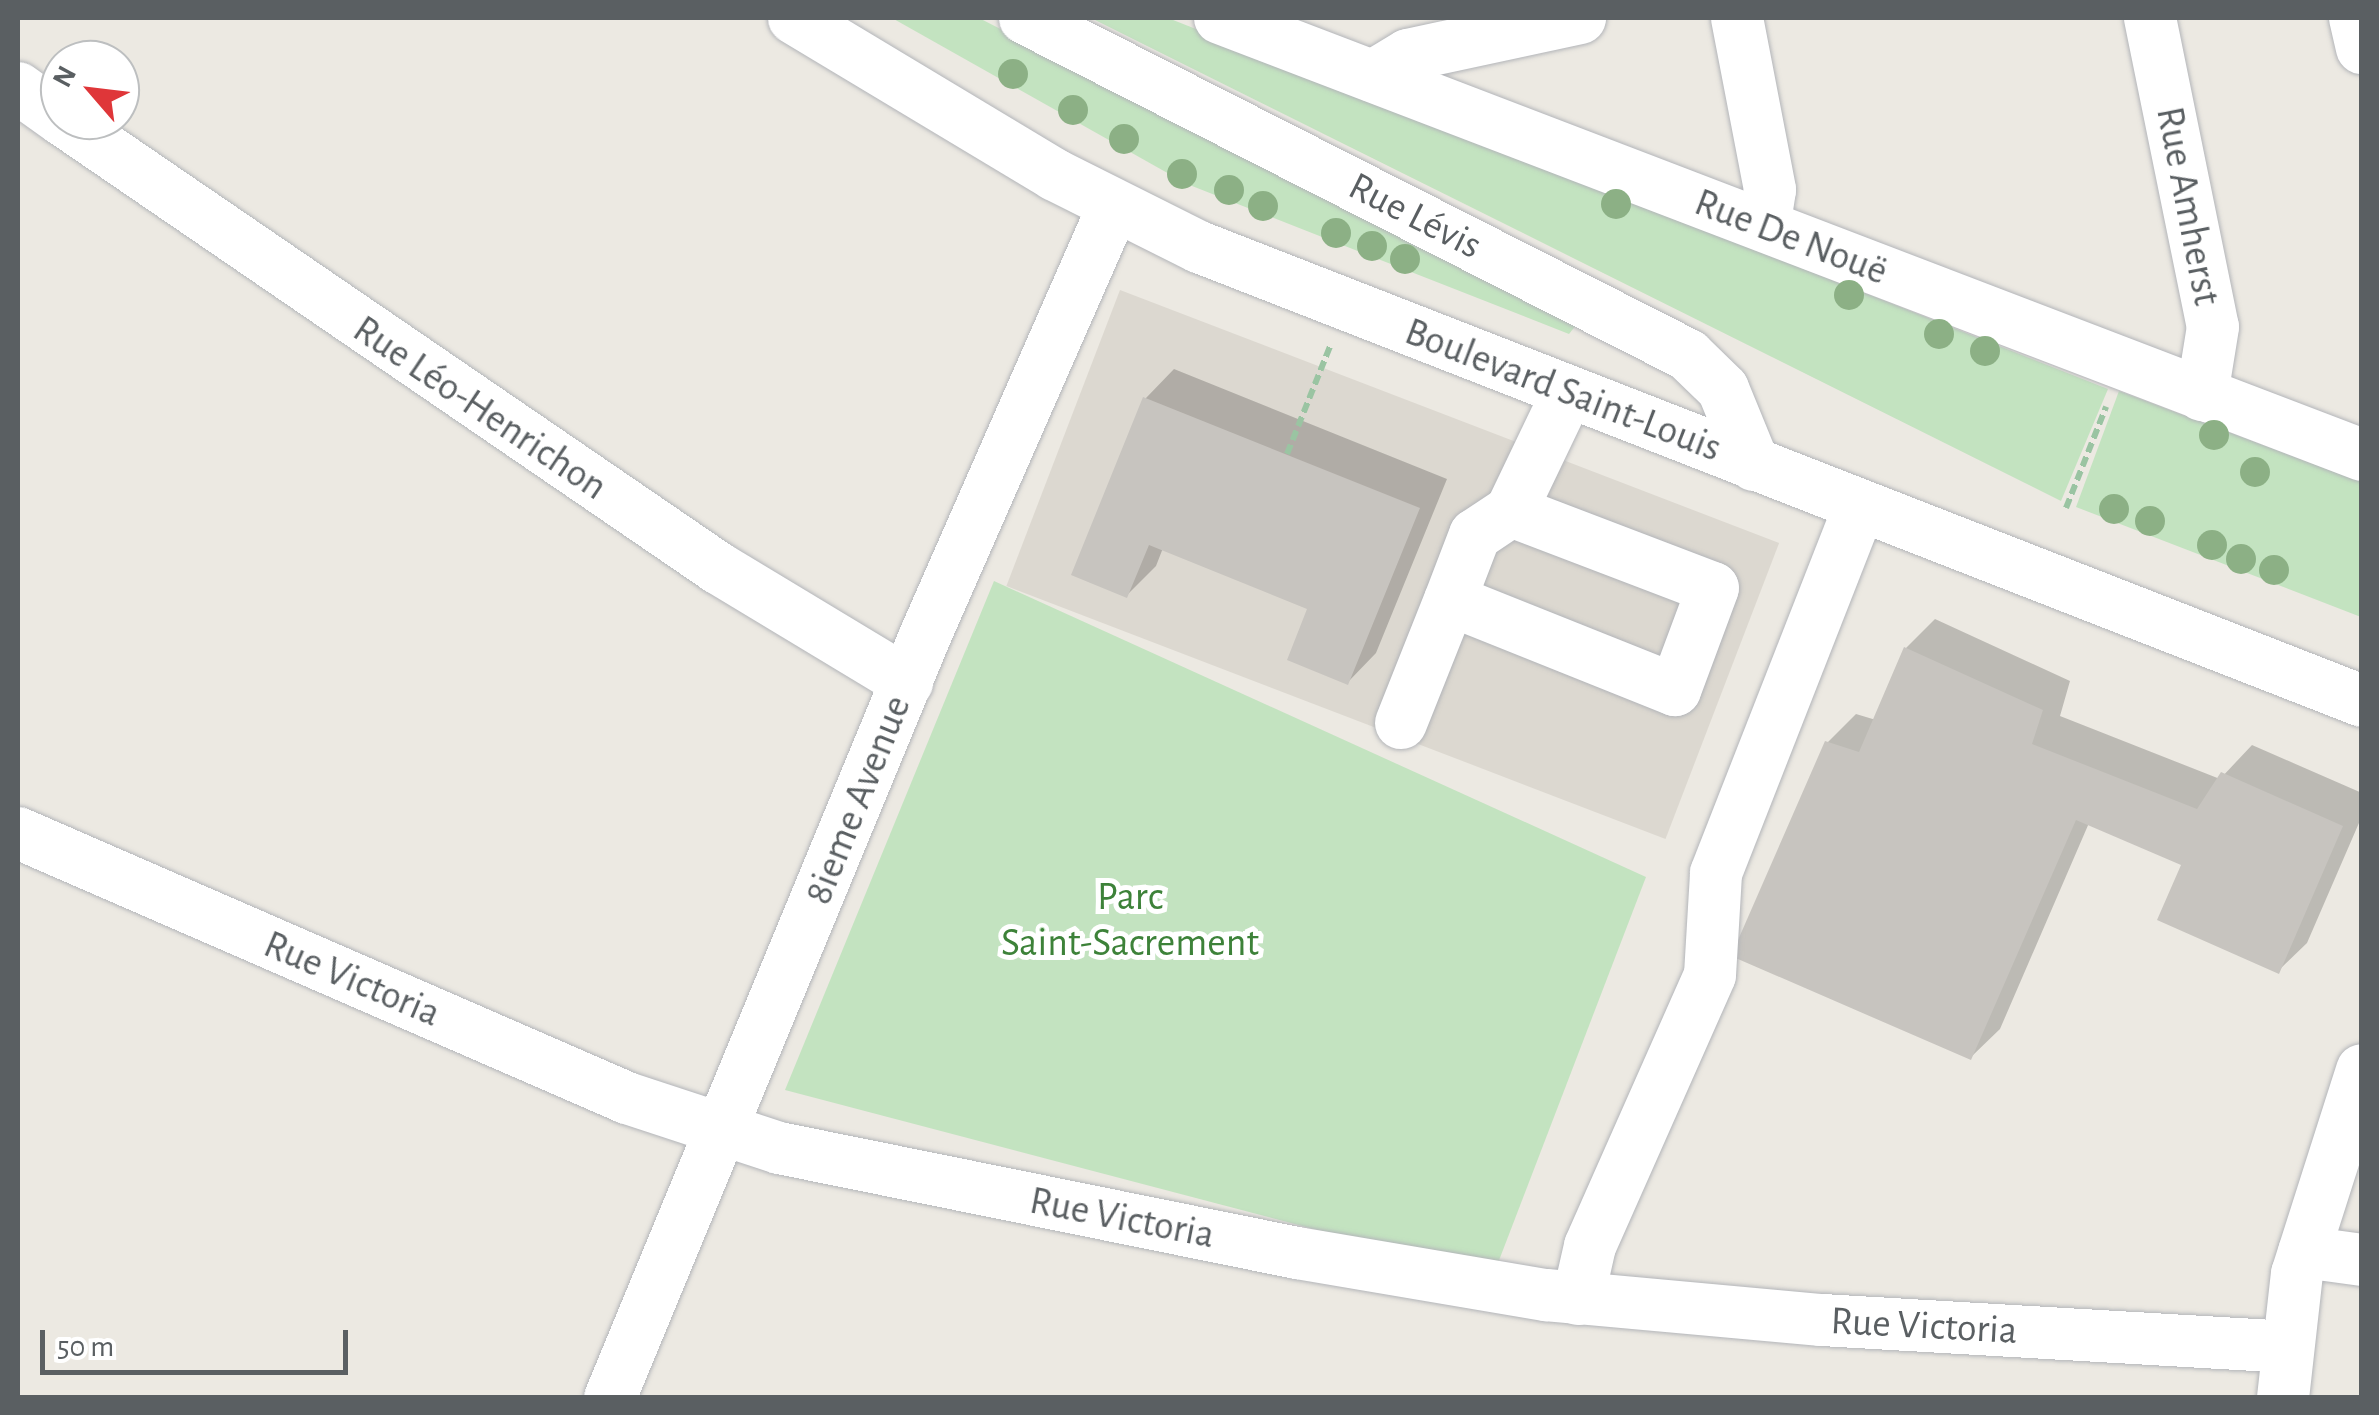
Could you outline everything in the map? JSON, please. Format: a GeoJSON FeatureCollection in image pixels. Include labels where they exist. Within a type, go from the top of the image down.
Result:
{"type":"FeatureCollection","features":[{"type":"Feature","properties":{"kind":"street","name":"Boulevard Saint-Louis"},"geometry":{"type":"LineString","coordinates":[[794,18],[1114,206],[1256,271],[2362,701]]}},
{"type":"Feature","properties":{"kind":"street","name":"Rue Lévis"},"geometry":{"type":"LineString","coordinates":[[1025,18],[1688,354],[1723,389],[1754,465]]}},
{"type":"Feature","properties":{"kind":"street","name":"Rue De Nouë"},"geometry":{"type":"LineString","coordinates":[[1220,18],[1323,38],[1374,76],[2362,455]]}},
{"type":"Feature","properties":{"kind":"street"},"geometry":{"type":"LineString","coordinates":[[1737,18],[1770,190],[1764,226]]}},
{"type":"Feature","properties":{"kind":"street","name":"Rue Amherst"},"geometry":{"type":"LineString","coordinates":[[2150,18],[2213,328],[2202,395]]}},
{"type":"Feature","properties":{"kind":"street"},"geometry":{"type":"LineString","coordinates":[[2356,18],[2362,48]]}},
{"type":"Feature","properties":{"kind":"street"},"geometry":{"type":"LineString","coordinates":[[1374,76],[1408,54],[1549,21]]}},
{"type":"Feature","properties":{"kind":"street","name":"Rue Léo-Henrichon"},"geometry":{"type":"LineString","coordinates":[[18,88],[40,104]]}},
{"type":"Feature","properties":{"kind":"street","name":"Rue Léo-Henrichon"},"geometry":{"type":"LineString","coordinates":[[92,140],[718,568],[907,682]]}},
{"type":"Feature","properties":{"kind":"street","name":"8ieme Avenue"},"geometry":{"type":"LineString","coordinates":[[610,1398],[907,682],[1114,206]]}},
{"type":"Feature","properties":{"kind":"street"},"geometry":{"type":"LineString","coordinates":[[1401,723],[1475,535],[1511,510],[1568,392]]}},
{"type":"Feature","properties":{"kind":"street"},"geometry":{"type":"LineString","coordinates":[[1578,1299],[1590,1246],[1710,975],[1716,873],[1860,506]]}},
{"type":"Feature","properties":{"kind":"street"},"geometry":{"type":"LineString","coordinates":[[1450,600],[1675,690],[1714,588],[1511,510]]}},
{"type":"Feature","properties":{"kind":"street","name":"Rue Victoria"},"geometry":{"type":"LineString","coordinates":[[18,834],[627,1098],[779,1148],[1297,1253],[1578,1299],[1822,1320],[2288,1346]]}},
{"type":"Feature","properties":{"kind":"street"},"geometry":{"type":"LineString","coordinates":[[2284,1398],[2288,1346],[2304,1252],[2362,1070]]}},
{"type":"Feature","properties":{"kind":"street"},"geometry":{"type":"LineString","coordinates":[[2304,1252],[2362,1260]]}},
{"type":"Feature","properties":{"kind":"path"},"geometry":{"type":"LineString","coordinates":[[1287,454],[1328,353]]}},
{"type":"Feature","properties":{"kind":"path"},"geometry":{"type":"LineString","coordinates":[[2066,508],[2105,409]]}},
{"type":"Feature","properties":{"kind":"shaded area"},"geometry":{"type":"Polygon","coordinates":[[[1120,290],[1779,543],[1666,839],[1006,586],[1120,290]]]}},
{"type":"Feature","properties":{"kind":"green space"},"geometry":{"type":"Polygon","coordinates":[[[892,18],[979,18],[1577,324],[1569,334],[1187,184],[892,18]]]}},
{"type":"Feature","properties":{"kind":"green space"},"geometry":{"type":"Polygon","coordinates":[[[1091,18],[1168,18],[2108,389],[2061,501],[1091,18]]]}},
{"type":"Feature","properties":{"kind":"green space"},"geometry":{"type":"Polygon","coordinates":[[[2119,391],[2361,482],[2361,617],[2076,507],[2119,391]]]}},
{"type":"Feature","properties":{"kind":"green space","name":"Parc Saint-Sacrement"},"geometry":{"type":"Polygon","coordinates":[[[994,581],[1646,877],[1493,1276],[785,1090],[994,581]]]}},
{"type":"Feature","properties":{"kind":"building"},"geometry":{"type":"Polygon","coordinates":[[[1143,397],[1420,508],[1348,685],[1287,660],[1307,609],[1149,545],[1127,598],[1071,575],[1143,397]]]}},
{"type":"Feature","properties":{"kind":"building"},"geometry":{"type":"Polygon","coordinates":[[[1904,647],[2043,710],[2032,744],[2197,809],[2221,772],[2343,826],[2279,974],[2157,920],[2181,865],[2076,820],[1971,1060],[1731,956],[1825,741],[1859,752],[1904,647]]]}}]}
